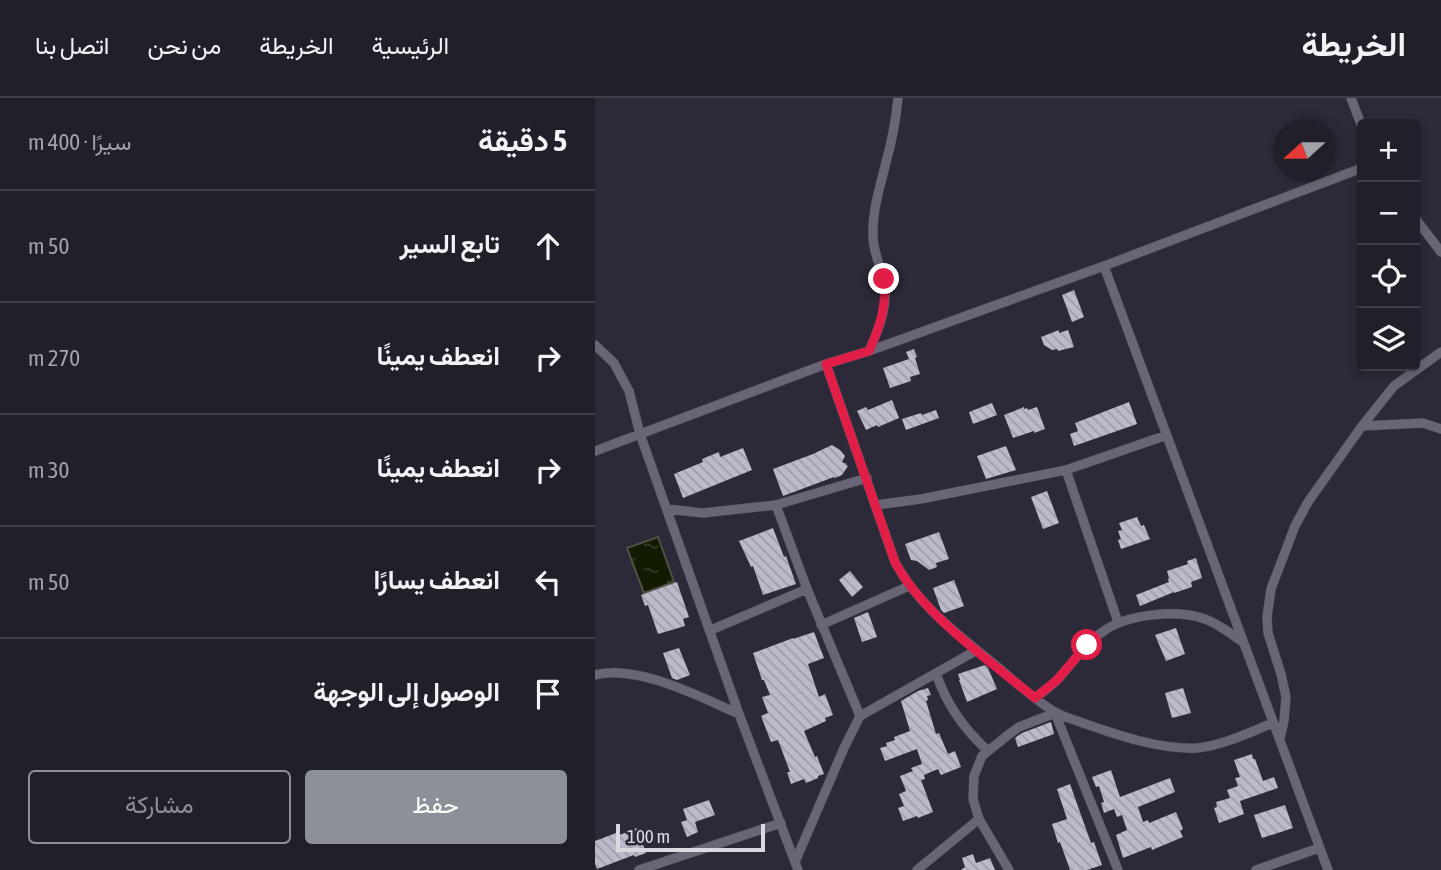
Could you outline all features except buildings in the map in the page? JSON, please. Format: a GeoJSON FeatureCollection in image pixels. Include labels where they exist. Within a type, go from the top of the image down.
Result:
{"type":"FeatureCollection","features":[{"type":"Feature","properties":{"kind":"street"},"geometry":{"type":"LineString","coordinates":[[869,351],[880,326],[885,293],[884,279],[874,250],[874,211],[898,98]]}},
{"type":"Feature","properties":{"kind":"street"},"geometry":{"type":"LineString","coordinates":[[1350,98],[1359,119]]}},
{"type":"Feature","properties":{"kind":"street"},"geometry":{"type":"LineString","coordinates":[[595,451],[1357,170]]}},
{"type":"Feature","properties":{"kind":"street"},"geometry":{"type":"LineString","coordinates":[[1420,225],[1441,252]]}},
{"type":"Feature","properties":{"kind":"street"},"geometry":{"type":"LineString","coordinates":[[1104,265],[1328,870]]}},
{"type":"Feature","properties":{"kind":"street"},"geometry":{"type":"LineString","coordinates":[[595,345],[614,363],[629,391],[640,434],[739,714],[797,866]]}},
{"type":"Feature","properties":{"kind":"street"},"geometry":{"type":"LineString","coordinates":[[1279,739],[1286,696],[1268,633],[1267,617],[1271,589],[1295,526],[1308,502],[1361,426],[1394,386],[1441,352]]}},
{"type":"Feature","properties":{"kind":"street"},"geometry":{"type":"LineString","coordinates":[[826,364],[895,562],[909,586],[948,626],[1035,698],[1055,713],[1102,729],[1179,748],[1213,746],[1273,723]]}},
{"type":"Feature","properties":{"kind":"street"},"geometry":{"type":"LineString","coordinates":[[1361,426],[1423,423],[1441,429]]}},
{"type":"Feature","properties":{"kind":"street"},"geometry":{"type":"LineString","coordinates":[[876,505],[921,499],[1066,470],[1167,435]]}},
{"type":"Feature","properties":{"kind":"street"},"geometry":{"type":"LineString","coordinates":[[1066,470],[1118,622]]}},
{"type":"Feature","properties":{"kind":"street"},"geometry":{"type":"LineString","coordinates":[[667,509],[702,513],[776,505],[867,478]]}},
{"type":"Feature","properties":{"kind":"street"},"geometry":{"type":"LineString","coordinates":[[776,505],[859,716]]}},
{"type":"Feature","properties":{"kind":"street"},"geometry":{"type":"LineString","coordinates":[[821,625],[909,586]]}},
{"type":"Feature","properties":{"kind":"street"},"geometry":{"type":"LineString","coordinates":[[711,630],[807,589]]}},
{"type":"Feature","properties":{"kind":"street"},"geometry":{"type":"LineString","coordinates":[[1035,698],[1057,680],[1102,632],[1132,617],[1182,615],[1204,618],[1243,642]]}},
{"type":"Feature","properties":{"kind":"street"},"geometry":{"type":"LineString","coordinates":[[797,866],[859,716],[977,650]]}},
{"type":"Feature","properties":{"kind":"street"},"geometry":{"type":"LineString","coordinates":[[595,675],[607,672],[664,682],[739,714]]}},
{"type":"Feature","properties":{"kind":"street"},"geometry":{"type":"LineString","coordinates":[[936,673],[956,715],[987,750]]}},
{"type":"Feature","properties":{"kind":"street"},"geometry":{"type":"LineString","coordinates":[[1009,870],[979,819],[972,799],[974,776],[987,750],[1019,727],[1055,713]]}},
{"type":"Feature","properties":{"kind":"street"},"geometry":{"type":"LineString","coordinates":[[1055,713],[1118,870]]}},
{"type":"Feature","properties":{"kind":"street"},"geometry":{"type":"LineString","coordinates":[[917,870],[979,819]]}},
{"type":"Feature","properties":{"kind":"street"},"geometry":{"type":"LineString","coordinates":[[639,870],[781,823]]}},
{"type":"Feature","properties":{"kind":"street"},"geometry":{"type":"LineString","coordinates":[[1256,870],[1319,848]]}},
{"type":"Feature","properties":{"kind":"water"},"geometry":{"type":"Polygon","coordinates":[[[658,537],[674,582],[644,593],[627,548],[658,537]]]}},
{"type":"Feature","properties":{"kind":"route"},"geometry":{"type":"LineString","coordinates":[[884,279],[885,293],[880,326],[869,351],[826,364],[902,577],[948,626],[1035,698],[1057,680],[1087,645]]}}]}
